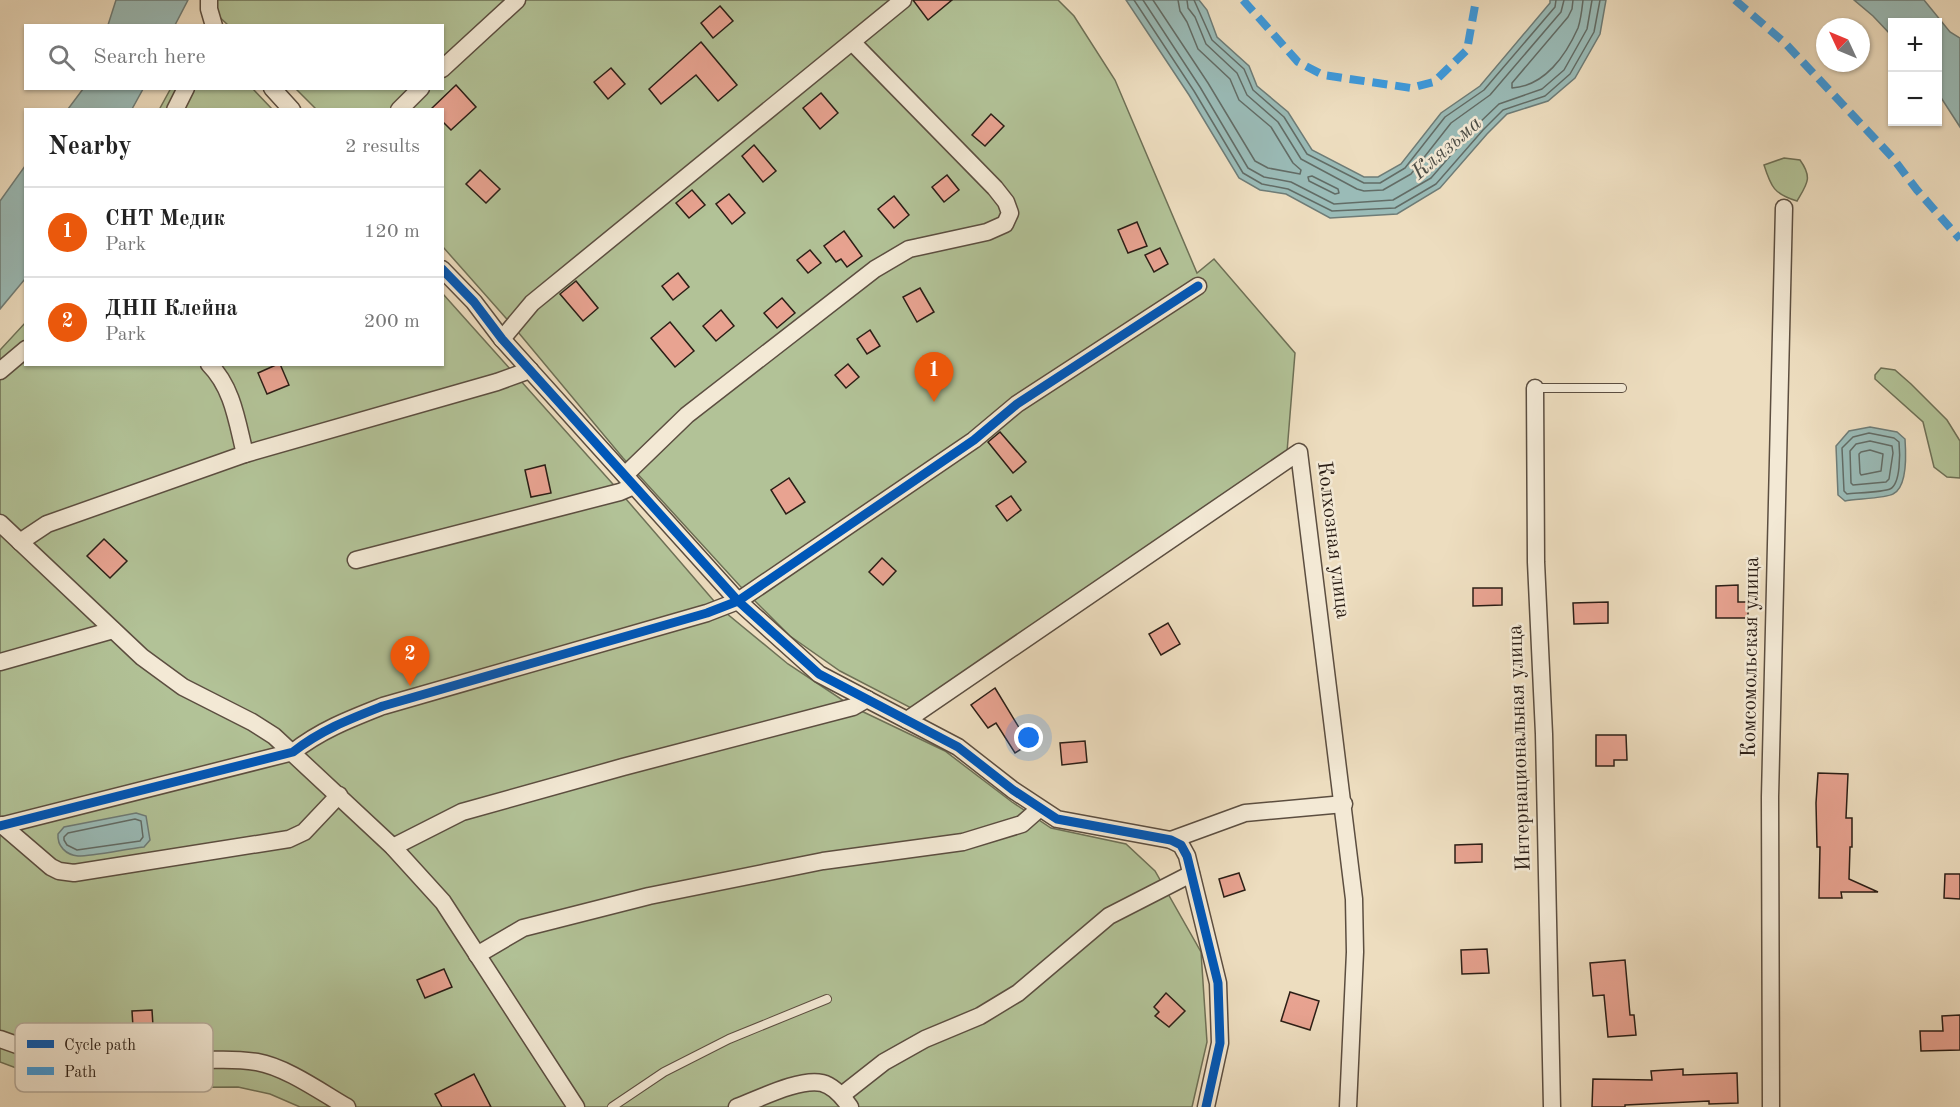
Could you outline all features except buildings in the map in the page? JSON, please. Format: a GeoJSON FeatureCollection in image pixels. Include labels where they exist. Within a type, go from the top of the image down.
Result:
{"type":"FeatureCollection","features":[{"type":"Feature","properties":{"kind":"street"},"geometry":{"type":"LineString","coordinates":[[209,0],[213,24]]}},
{"type":"Feature","properties":{"kind":"street"},"geometry":{"type":"LineString","coordinates":[[444,67],[517,0]]}},
{"type":"Feature","properties":{"kind":"street"},"geometry":{"type":"LineString","coordinates":[[502,339],[532,303],[903,0]]}},
{"type":"Feature","properties":{"kind":"street"},"geometry":{"type":"LineString","coordinates":[[356,560],[620,492],[687,415],[875,269],[909,249],[987,232],[1005,224],[1010,213],[1006,202],[995,188],[853,43]]}},
{"type":"Feature","properties":{"kind":"street"},"geometry":{"type":"LineString","coordinates":[[176,108],[185,90]]}},
{"type":"Feature","properties":{"kind":"street"},"geometry":{"type":"LineString","coordinates":[[274,90],[290,108]]}},
{"type":"Feature","properties":{"kind":"street"},"geometry":{"type":"LineString","coordinates":[[401,108],[419,90]]}},
{"type":"Feature","properties":{"kind":"street","name":"Комсомольская улица"},"geometry":{"type":"LineString","coordinates":[[1771,1107],[1770,786],[1784,208]]}},
{"type":"Feature","properties":{"kind":"street"},"geometry":{"type":"LineString","coordinates":[[444,271],[474,302],[502,339],[738,601],[819,674],[958,747],[1039,809],[1056,819],[1171,840],[1181,845],[1187,856],[1218,983],[1220,1043],[1206,1107]]}},
{"type":"Feature","properties":{"kind":"street"},"geometry":{"type":"LineString","coordinates":[[1,826],[293,752],[310,738],[332,726],[383,706],[707,613],[738,601],[974,440],[1017,404],[1198,286]]}},
{"type":"Feature","properties":{"kind":"street"},"geometry":{"type":"LineString","coordinates":[[0,371],[24,351]]}},
{"type":"Feature","properties":{"kind":"street"},"geometry":{"type":"LineString","coordinates":[[211,366],[220,376],[228,391],[245,454]]}},
{"type":"Feature","properties":{"kind":"street"},"geometry":{"type":"LineString","coordinates":[[20,542],[47,524],[245,454],[497,382],[530,370]]}},
{"type":"Feature","properties":{"kind":"street","name":"Интернациональная улица"},"geometry":{"type":"LineString","coordinates":[[1535,388],[1536,562],[1544,734],[1552,1107]]}},
{"type":"Feature","properties":{"kind":"street","name":"Колхозная улица"},"geometry":{"type":"LineString","coordinates":[[907,720],[1299,452],[1354,898],[1355,952],[1347,1107]]}},
{"type":"Feature","properties":{"kind":"street"},"geometry":{"type":"LineString","coordinates":[[0,523],[142,657],[183,687],[252,722],[274,736],[393,847],[443,902],[576,1107]]}},
{"type":"Feature","properties":{"kind":"street"},"geometry":{"type":"LineString","coordinates":[[0,662],[113,630]]}},
{"type":"Feature","properties":{"kind":"street"},"geometry":{"type":"LineString","coordinates":[[393,847],[462,812],[853,707],[867,699]]}},
{"type":"Feature","properties":{"kind":"street"},"geometry":{"type":"LineString","coordinates":[[1,826],[51,867],[59,871],[74,873],[290,839],[304,832],[339,795]]}},
{"type":"Feature","properties":{"kind":"street"},"geometry":{"type":"LineString","coordinates":[[1171,840],[1245,813],[1344,804]]}},
{"type":"Feature","properties":{"kind":"street"},"geometry":{"type":"LineString","coordinates":[[477,955],[523,928],[649,896],[811,863],[963,842],[1022,824],[1039,809]]}},
{"type":"Feature","properties":{"kind":"street"},"geometry":{"type":"LineString","coordinates":[[737,1107],[803,1083],[823,1083],[846,1101],[884,1062],[925,1039],[980,1016],[1018,993],[1109,916],[1191,874]]}},
{"type":"Feature","properties":{"kind":"street"},"geometry":{"type":"LineString","coordinates":[[0,1040],[15,1045]]}},
{"type":"Feature","properties":{"kind":"street"},"geometry":{"type":"LineString","coordinates":[[213,1061],[258,1062],[282,1070],[347,1107]]}},
{"type":"Feature","properties":{"kind":"lane"},"geometry":{"type":"LineString","coordinates":[[1535,388],[1622,388]]}},
{"type":"Feature","properties":{"kind":"lane"},"geometry":{"type":"LineString","coordinates":[[612,1107],[664,1072],[729,1039],[827,999]]}},
{"type":"Feature","properties":{"kind":"green space"},"geometry":{"type":"Polygon","coordinates":[[[201,0],[1058,0],[1074,16],[1115,80],[1197,273],[1214,259],[1295,353],[1287,452],[911,708],[840,671],[790,636],[740,586],[623,458],[513,326],[444,248],[444,108],[315,108],[297,90],[444,90],[444,24],[227,24],[201,0]]]}},
{"type":"Feature","properties":{"kind":"green space"},"geometry":{"type":"Polygon","coordinates":[[[170,90],[254,90],[271,108],[160,108],[170,90]]]}},
{"type":"Feature","properties":{"kind":"green space"},"geometry":{"type":"Polygon","coordinates":[[[1784,158],[1800,160],[1806,172],[1806,185],[1797,201],[1783,196],[1774,189],[1764,165],[1784,158]]]}},
{"type":"Feature","properties":{"kind":"green space"},"geometry":{"type":"Polygon","coordinates":[[[444,295],[720,608],[788,664],[853,707],[945,751],[1012,802],[1051,828],[1126,844],[1155,871],[1201,952],[1207,1042],[1192,1107],[300,1107],[270,1094],[238,1087],[213,1087],[213,1023],[15,1023],[15,1068],[0,1062],[0,350],[24,324],[24,366],[444,366],[444,295]]]}},
{"type":"Feature","properties":{"kind":"green space"},"geometry":{"type":"Polygon","coordinates":[[[1881,368],[1895,370],[1947,420],[1960,441],[1960,478],[1947,477],[1934,467],[1923,422],[1875,379],[1875,375],[1881,368]]]}},
{"type":"Feature","properties":{"kind":"water"},"geometry":{"type":"Polygon","coordinates":[[[116,0],[188,0],[176,24],[108,24],[116,0]]]}},
{"type":"Feature","properties":{"kind":"water","name":"Клязьма"},"geometry":{"type":"Polygon","coordinates":[[[1126,0],[1199,0],[1207,10],[1217,37],[1249,66],[1257,86],[1288,112],[1312,150],[1364,177],[1378,177],[1401,164],[1441,113],[1480,86],[1550,3],[1550,0],[1606,0],[1600,34],[1575,78],[1548,101],[1507,114],[1440,188],[1397,214],[1330,218],[1286,194],[1260,190],[1239,178],[1189,95],[1126,0]]]}},
{"type":"Feature","properties":{"kind":"water"},"geometry":{"type":"Polygon","coordinates":[[[1854,0],[1924,0],[1939,18],[1888,18],[1888,32],[1854,0]]]}},
{"type":"Feature","properties":{"kind":"water"},"geometry":{"type":"Polygon","coordinates":[[[1942,22],[1950,32],[1960,38],[1960,127],[1942,99],[1942,22]]]}},
{"type":"Feature","properties":{"kind":"water"},"geometry":{"type":"Polygon","coordinates":[[[82,90],[142,90],[133,108],[69,108],[82,90]]]}},
{"type":"Feature","properties":{"kind":"water"},"geometry":{"type":"Polygon","coordinates":[[[24,167],[24,280],[0,309],[0,201],[24,167]]]}},
{"type":"Feature","properties":{"kind":"water"},"geometry":{"type":"Polygon","coordinates":[[[1870,427],[1897,432],[1905,439],[1904,477],[1898,490],[1893,494],[1845,501],[1838,495],[1836,446],[1849,431],[1870,427]]]}},
{"type":"Feature","properties":{"kind":"water"},"geometry":{"type":"Polygon","coordinates":[[[136,813],[146,816],[150,840],[144,847],[78,856],[66,852],[59,842],[58,834],[64,827],[136,813]]]}},
{"type":"Feature","properties":{"kind":"marked path"},"geometry":{"type":"LineString","coordinates":[[1243,0],[1298,62],[1323,75],[1411,88],[1434,82],[1467,50],[1476,0]]}},
{"type":"Feature","properties":{"kind":"marked path"},"geometry":{"type":"LineString","coordinates":[[1735,0],[1785,43],[1892,157],[1917,190],[1960,239]]}},
{"type":"Feature","properties":{"kind":"cycle path"},"geometry":{"type":"LineString","coordinates":[[444,271],[474,302],[502,339],[738,601],[819,674],[958,747],[1013,790],[1057,819],[1171,840],[1181,845],[1187,856],[1218,983],[1220,1043],[1206,1107]]}},
{"type":"Feature","properties":{"kind":"cycle path"},"geometry":{"type":"LineString","coordinates":[[0,826],[293,752],[325,731],[383,706],[707,613],[738,601],[974,440],[1017,404],[1198,286]]}},
{"type":"Feature","properties":{"kind":"place","name":"СНТ Медик"},"geometry":{"type":"Point","coordinates":[934,402]}},
{"type":"Feature","properties":{"kind":"place","name":"ДНП Клейна"},"geometry":{"type":"Point","coordinates":[410,686]}}]}
